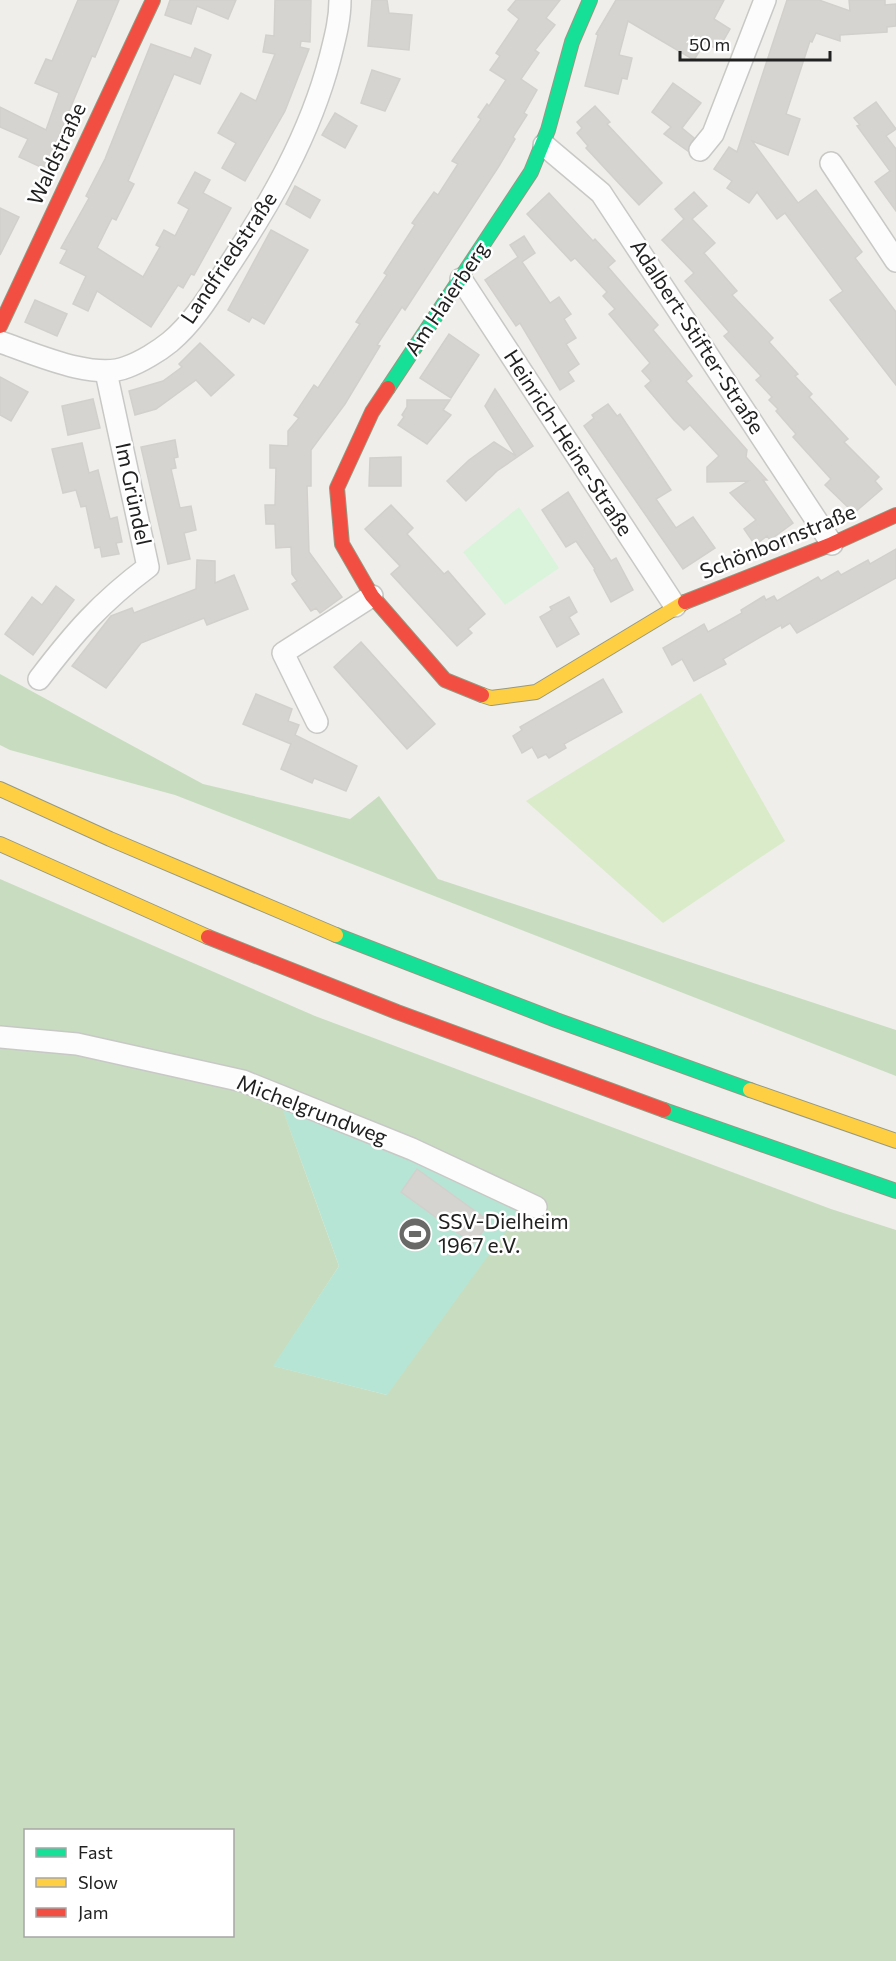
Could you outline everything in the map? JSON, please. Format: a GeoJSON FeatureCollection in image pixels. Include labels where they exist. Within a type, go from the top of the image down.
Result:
{"type":"FeatureCollection","features":[{"type":"Feature","properties":{"kind":"main road","name":"Waldstraße"},"geometry":{"type":"LineString","coordinates":[[0,326],[153,0]]}},
{"type":"Feature","properties":{"kind":"main road","name":"Am Haierberg"},"geometry":{"type":"LineString","coordinates":[[590,0],[575,27],[544,145],[531,172],[372,412],[337,488],[342,544],[372,596],[445,680],[491,698],[537,692],[675,606]]}},
{"type":"Feature","properties":{"kind":"main road","name":"Schönbornstraße"},"geometry":{"type":"LineString","coordinates":[[675,606],[832,544],[896,515]]}},
{"type":"Feature","properties":{"kind":"main road"},"geometry":{"type":"LineString","coordinates":[[0,789],[191,877],[456,984],[896,1141]]}},
{"type":"Feature","properties":{"kind":"main road"},"geometry":{"type":"LineString","coordinates":[[0,844],[291,971],[676,1115],[896,1191]]}},
{"type":"Feature","properties":{"kind":"street","name":"Landfriedstraße"},"geometry":{"type":"LineString","coordinates":[[0,342],[66,364],[106,372],[127,368],[170,342],[199,311],[239,251],[295,154],[315,108],[340,17],[340,0]]}},
{"type":"Feature","properties":{"kind":"street"},"geometry":{"type":"LineString","coordinates":[[700,150],[713,134],[765,0]]}},
{"type":"Feature","properties":{"kind":"street","name":"Adalbert-Stifter-Straße"},"geometry":{"type":"LineString","coordinates":[[544,145],[601,193],[832,544]]}},
{"type":"Feature","properties":{"kind":"street"},"geometry":{"type":"LineString","coordinates":[[831,163],[896,261]]}},
{"type":"Feature","properties":{"kind":"street","name":"Heinrich-Heine-Straße"},"geometry":{"type":"LineString","coordinates":[[461,279],[675,606]]}},
{"type":"Feature","properties":{"kind":"street","name":"Im Gründel"},"geometry":{"type":"LineString","coordinates":[[39,679],[74,633],[112,594],[148,567],[106,372]]}},
{"type":"Feature","properties":{"kind":"street"},"geometry":{"type":"LineString","coordinates":[[317,722],[283,653],[372,596]]}},
{"type":"Feature","properties":{"kind":"street","name":"Michelgrundweg"},"geometry":{"type":"LineString","coordinates":[[0,1037],[77,1044],[243,1081],[412,1149],[536,1207]]}},
{"type":"Feature","properties":{"kind":"green space"},"geometry":{"type":"Polygon","coordinates":[[[519,507],[559,568],[505,605],[463,552],[519,507]]]}},
{"type":"Feature","properties":{"kind":"green space"},"geometry":{"type":"Polygon","coordinates":[[[0,674],[203,784],[350,819],[379,796],[438,879],[896,1030],[896,1076],[175,795],[10,750],[0,745],[0,674]]]}},
{"type":"Feature","properties":{"kind":"green space"},"geometry":{"type":"Polygon","coordinates":[[[701,693],[785,841],[663,923],[526,801],[701,693]]]}},
{"type":"Feature","properties":{"kind":"green space"},"geometry":{"type":"Polygon","coordinates":[[[0,879],[315,1016],[831,1209],[896,1230],[896,1961],[0,1961],[0,879]],[[281,1105],[339,1266],[274,1366],[387,1395],[281,1105]]]}},
{"type":"Feature","properties":{"kind":"green space","name":"SSV-Dielheim 1967 e.V."},"geometry":{"type":"Polygon","coordinates":[[[281,1104],[527,1202],[387,1395],[273,1366],[339,1266],[281,1104]]]}},
{"type":"Feature","properties":{"kind":"building"},"geometry":{"type":"Polygon","coordinates":[[[78,0],[119,0],[95,57],[92,56],[45,169],[19,157],[28,139],[0,127],[0,107],[46,130],[59,93],[35,83],[46,59],[52,61],[78,0]]]}},
{"type":"Feature","properties":{"kind":"building"},"geometry":{"type":"Polygon","coordinates":[[[170,0],[236,0],[228,19],[197,6],[191,24],[165,15],[170,0]]]}},
{"type":"Feature","properties":{"kind":"building"},"geometry":{"type":"Polygon","coordinates":[[[275,0],[311,0],[310,42],[301,41],[300,47],[309,49],[285,111],[245,181],[222,168],[236,143],[218,133],[241,93],[256,101],[275,54],[263,52],[266,35],[274,36],[275,0]]]}},
{"type":"Feature","properties":{"kind":"building"},"geometry":{"type":"Polygon","coordinates":[[[372,0],[387,0],[389,13],[412,15],[409,50],[368,46],[372,0]]]}},
{"type":"Feature","properties":{"kind":"building"},"geometry":{"type":"Polygon","coordinates":[[[516,0],[560,0],[546,18],[555,25],[535,50],[539,53],[521,79],[537,90],[524,113],[527,115],[499,166],[405,310],[402,307],[377,345],[380,346],[345,404],[311,450],[311,486],[307,486],[309,552],[342,597],[320,613],[316,608],[311,611],[292,584],[297,581],[292,574],[291,547],[276,548],[275,524],[266,524],[265,505],[275,505],[276,468],[270,468],[270,445],[288,446],[288,431],[299,418],[294,415],[314,385],[318,388],[360,324],[356,322],[387,275],[384,273],[415,225],[412,223],[434,192],[438,195],[458,164],[452,161],[481,119],[478,117],[487,104],[489,106],[506,80],[490,70],[500,56],[496,53],[519,19],[508,10],[516,0]]]}},
{"type":"Feature","properties":{"kind":"building"},"geometry":{"type":"Polygon","coordinates":[[[616,0],[724,0],[714,19],[730,29],[718,50],[705,42],[694,60],[628,21],[619,55],[632,58],[627,79],[622,78],[618,94],[585,86],[598,35],[596,34],[616,0]]]}},
{"type":"Feature","properties":{"kind":"building"},"geometry":{"type":"Polygon","coordinates":[[[787,0],[819,0],[850,11],[849,0],[885,0],[885,5],[896,4],[896,26],[887,27],[887,32],[840,35],[840,41],[816,33],[812,42],[810,41],[786,114],[800,119],[788,155],[752,141],[798,203],[816,190],[862,252],[855,258],[896,312],[896,385],[830,300],[843,291],[785,213],[777,219],[757,192],[749,203],[727,188],[732,181],[714,169],[729,147],[737,152],[787,0]]]}},
{"type":"Feature","properties":{"kind":"building"},"geometry":{"type":"Polygon","coordinates":[[[151,44],[191,58],[195,48],[211,55],[200,84],[174,74],[128,181],[134,184],[116,220],[112,218],[97,248],[143,277],[160,247],[156,245],[164,230],[175,236],[189,209],[178,203],[195,172],[210,180],[203,193],[231,208],[194,275],[191,274],[183,288],[178,285],[151,327],[97,291],[88,311],[73,304],[86,276],[60,263],[67,250],[61,248],[89,198],[86,196],[105,159],[151,44]]]}},
{"type":"Feature","properties":{"kind":"building"},"geometry":{"type":"Polygon","coordinates":[[[372,70],[400,79],[385,111],[361,103],[372,70]]]}},
{"type":"Feature","properties":{"kind":"building"},"geometry":{"type":"Polygon","coordinates":[[[673,83],[701,103],[682,128],[694,138],[688,151],[664,134],[671,127],[652,112],[673,83]]]}},
{"type":"Feature","properties":{"kind":"building"},"geometry":{"type":"Polygon","coordinates":[[[876,102],[896,129],[886,136],[896,149],[896,211],[875,182],[890,171],[857,126],[860,125],[854,118],[876,102]]]}},
{"type":"Feature","properties":{"kind":"building"},"geometry":{"type":"Polygon","coordinates":[[[595,106],[610,122],[607,124],[662,183],[639,205],[586,148],[588,146],[577,133],[582,128],[577,122],[595,106]]]}},
{"type":"Feature","properties":{"kind":"building"},"geometry":{"type":"Polygon","coordinates":[[[335,113],[357,126],[345,148],[322,135],[335,113]]]}},
{"type":"Feature","properties":{"kind":"building"},"geometry":{"type":"Polygon","coordinates":[[[295,186],[320,200],[310,218],[286,204],[295,186]]]}},
{"type":"Feature","properties":{"kind":"building"},"geometry":{"type":"Polygon","coordinates":[[[694,192],[707,206],[692,219],[715,243],[704,253],[737,291],[732,295],[773,338],[769,342],[798,374],[795,376],[812,394],[809,397],[848,439],[844,442],[879,477],[875,481],[882,489],[854,513],[825,485],[831,479],[793,437],[796,434],[769,400],[772,397],[756,380],[761,376],[724,336],[729,332],[685,281],[694,273],[662,240],[684,219],[675,209],[694,192]]]}},
{"type":"Feature","properties":{"kind":"building"},"geometry":{"type":"Polygon","coordinates":[[[549,193],[593,241],[595,239],[615,261],[608,267],[658,325],[653,330],[692,376],[686,381],[747,450],[746,457],[767,480],[763,480],[793,523],[770,540],[767,536],[755,545],[744,529],[756,520],[730,493],[748,481],[707,482],[707,467],[719,456],[690,425],[684,430],[645,386],[651,381],[642,371],[650,363],[609,314],[615,309],[603,296],[607,292],[575,258],[571,261],[527,214],[549,193]]]}},
{"type":"Feature","properties":{"kind":"building"},"geometry":{"type":"Polygon","coordinates":[[[0,208],[19,217],[0,255],[0,208]]]}},
{"type":"Feature","properties":{"kind":"building"},"geometry":{"type":"Polygon","coordinates":[[[271,230],[308,250],[264,324],[252,317],[249,322],[228,310],[271,230]]]}},
{"type":"Feature","properties":{"kind":"building"},"geometry":{"type":"Polygon","coordinates":[[[524,236],[535,253],[522,262],[550,303],[559,297],[571,314],[564,319],[576,338],[566,344],[579,364],[568,372],[574,381],[560,390],[520,323],[516,326],[485,280],[518,257],[510,245],[524,236]]]}},
{"type":"Feature","properties":{"kind":"building"},"geometry":{"type":"Polygon","coordinates":[[[35,300],[67,314],[57,336],[25,322],[35,300]]]}},
{"type":"Feature","properties":{"kind":"building"},"geometry":{"type":"Polygon","coordinates":[[[449,334],[479,355],[451,398],[420,378],[449,334]]]}},
{"type":"Feature","properties":{"kind":"building"},"geometry":{"type":"Polygon","coordinates":[[[200,343],[234,375],[211,396],[196,380],[156,409],[135,415],[129,391],[163,381],[182,367],[179,364],[200,343]]]}},
{"type":"Feature","properties":{"kind":"building"},"geometry":{"type":"Polygon","coordinates":[[[0,377],[28,392],[11,421],[0,415],[0,377]]]}},
{"type":"Feature","properties":{"kind":"building"},"geometry":{"type":"Polygon","coordinates":[[[495,389],[533,446],[497,471],[466,501],[447,481],[469,460],[494,442],[516,456],[485,406],[495,389]]]}},
{"type":"Feature","properties":{"kind":"building"},"geometry":{"type":"Polygon","coordinates":[[[93,399],[100,428],[68,435],[62,406],[93,399]]]}},
{"type":"Feature","properties":{"kind":"building"},"geometry":{"type":"Polygon","coordinates":[[[407,400],[450,400],[443,410],[451,415],[427,444],[398,425],[404,417],[402,415],[407,407],[407,400]]]}},
{"type":"Feature","properties":{"kind":"building"},"geometry":{"type":"Polygon","coordinates":[[[608,404],[617,416],[620,414],[671,490],[656,499],[676,528],[693,517],[715,548],[683,569],[584,426],[594,418],[592,415],[608,404]]]}},
{"type":"Feature","properties":{"kind":"building"},"geometry":{"type":"Polygon","coordinates":[[[175,440],[178,457],[174,458],[176,468],[171,469],[180,508],[191,506],[196,530],[184,533],[190,559],[168,564],[141,447],[175,440]]]}},
{"type":"Feature","properties":{"kind":"building"},"geometry":{"type":"Polygon","coordinates":[[[82,443],[89,473],[98,470],[110,519],[117,517],[122,542],[116,543],[119,554],[102,557],[100,547],[95,548],[86,506],[81,507],[76,490],[63,493],[52,449],[82,443]]]}},
{"type":"Feature","properties":{"kind":"building"},"geometry":{"type":"Polygon","coordinates":[[[401,457],[401,486],[369,486],[370,458],[401,457]]]}},
{"type":"Feature","properties":{"kind":"building"},"geometry":{"type":"Polygon","coordinates":[[[568,492],[611,561],[616,558],[633,590],[611,602],[595,569],[576,541],[566,547],[542,510],[568,492]]]}},
{"type":"Feature","properties":{"kind":"building"},"geometry":{"type":"Polygon","coordinates":[[[391,505],[413,528],[407,534],[444,574],[448,571],[485,614],[468,629],[472,633],[457,646],[391,574],[400,566],[365,529],[391,505]]]}},
{"type":"Feature","properties":{"kind":"building"},"geometry":{"type":"Polygon","coordinates":[[[896,549],[896,578],[797,633],[790,623],[782,628],[781,625],[723,659],[726,664],[694,681],[682,659],[672,665],[663,648],[704,624],[708,632],[742,613],[741,610],[764,596],[766,600],[774,596],[777,601],[818,577],[821,581],[838,571],[841,575],[868,560],[870,564],[896,549]]]}},
{"type":"Feature","properties":{"kind":"building"},"geometry":{"type":"Polygon","coordinates":[[[197,560],[215,561],[215,583],[234,575],[248,609],[207,625],[204,618],[141,643],[106,688],[72,666],[111,616],[132,608],[134,613],[196,589],[197,560]]]}},
{"type":"Feature","properties":{"kind":"building"},"geometry":{"type":"Polygon","coordinates":[[[56,586],[74,600],[33,655],[5,634],[32,597],[42,605],[56,586]]]}},
{"type":"Feature","properties":{"kind":"building"},"geometry":{"type":"Polygon","coordinates":[[[569,597],[577,612],[569,617],[579,634],[557,647],[540,617],[552,610],[550,607],[569,597]]]}},
{"type":"Feature","properties":{"kind":"building"},"geometry":{"type":"Polygon","coordinates":[[[361,642],[435,724],[407,749],[334,667],[361,642]]]}},
{"type":"Feature","properties":{"kind":"building"},"geometry":{"type":"Polygon","coordinates":[[[603,679],[622,712],[564,744],[566,748],[549,758],[546,754],[538,758],[532,747],[522,753],[513,736],[522,730],[520,727],[603,679]]]}},
{"type":"Feature","properties":{"kind":"building"},"geometry":{"type":"Polygon","coordinates":[[[256,694],[292,709],[288,721],[299,725],[295,735],[357,766],[346,791],[314,778],[312,783],[281,769],[291,744],[243,724],[256,694]]]}},
{"type":"Feature","properties":{"kind":"building"},"geometry":{"type":"Polygon","coordinates":[[[417,1169],[490,1222],[473,1244],[401,1192],[417,1169]]]}},
{"type":"Feature","properties":{"kind":"traffic: fast"},"geometry":{"type":"LineString","coordinates":[[388,388],[531,172],[548,130],[572,42],[590,0]]}},
{"type":"Feature","properties":{"kind":"traffic: fast"},"geometry":{"type":"LineString","coordinates":[[336,935],[556,1020],[750,1090]]}},
{"type":"Feature","properties":{"kind":"traffic: fast"},"geometry":{"type":"LineString","coordinates":[[664,1110],[896,1191]]}},
{"type":"Feature","properties":{"kind":"traffic: slow"},"geometry":{"type":"LineString","coordinates":[[482,695],[491,698],[536,692],[685,602]]}},
{"type":"Feature","properties":{"kind":"traffic: slow"},"geometry":{"type":"LineString","coordinates":[[0,789],[110,839],[336,935]]}},
{"type":"Feature","properties":{"kind":"traffic: slow"},"geometry":{"type":"LineString","coordinates":[[0,844],[208,937]]}},
{"type":"Feature","properties":{"kind":"traffic: slow"},"geometry":{"type":"LineString","coordinates":[[750,1090],[896,1141]]}},
{"type":"Feature","properties":{"kind":"traffic: jam"},"geometry":{"type":"LineString","coordinates":[[0,326],[153,0]]}},
{"type":"Feature","properties":{"kind":"traffic: jam"},"geometry":{"type":"LineString","coordinates":[[388,388],[372,412],[337,488],[342,544],[372,596],[445,680],[482,695]]}},
{"type":"Feature","properties":{"kind":"traffic: jam"},"geometry":{"type":"LineString","coordinates":[[685,602],[832,544],[896,515]]}},
{"type":"Feature","properties":{"kind":"traffic: jam"},"geometry":{"type":"LineString","coordinates":[[208,937],[397,1012],[664,1110]]}},
{"type":"Feature","properties":{"kind":"place","name":"SSV-Dielheim 1967 e.V."},"geometry":{"type":"Point","coordinates":[415,1234]}}]}
